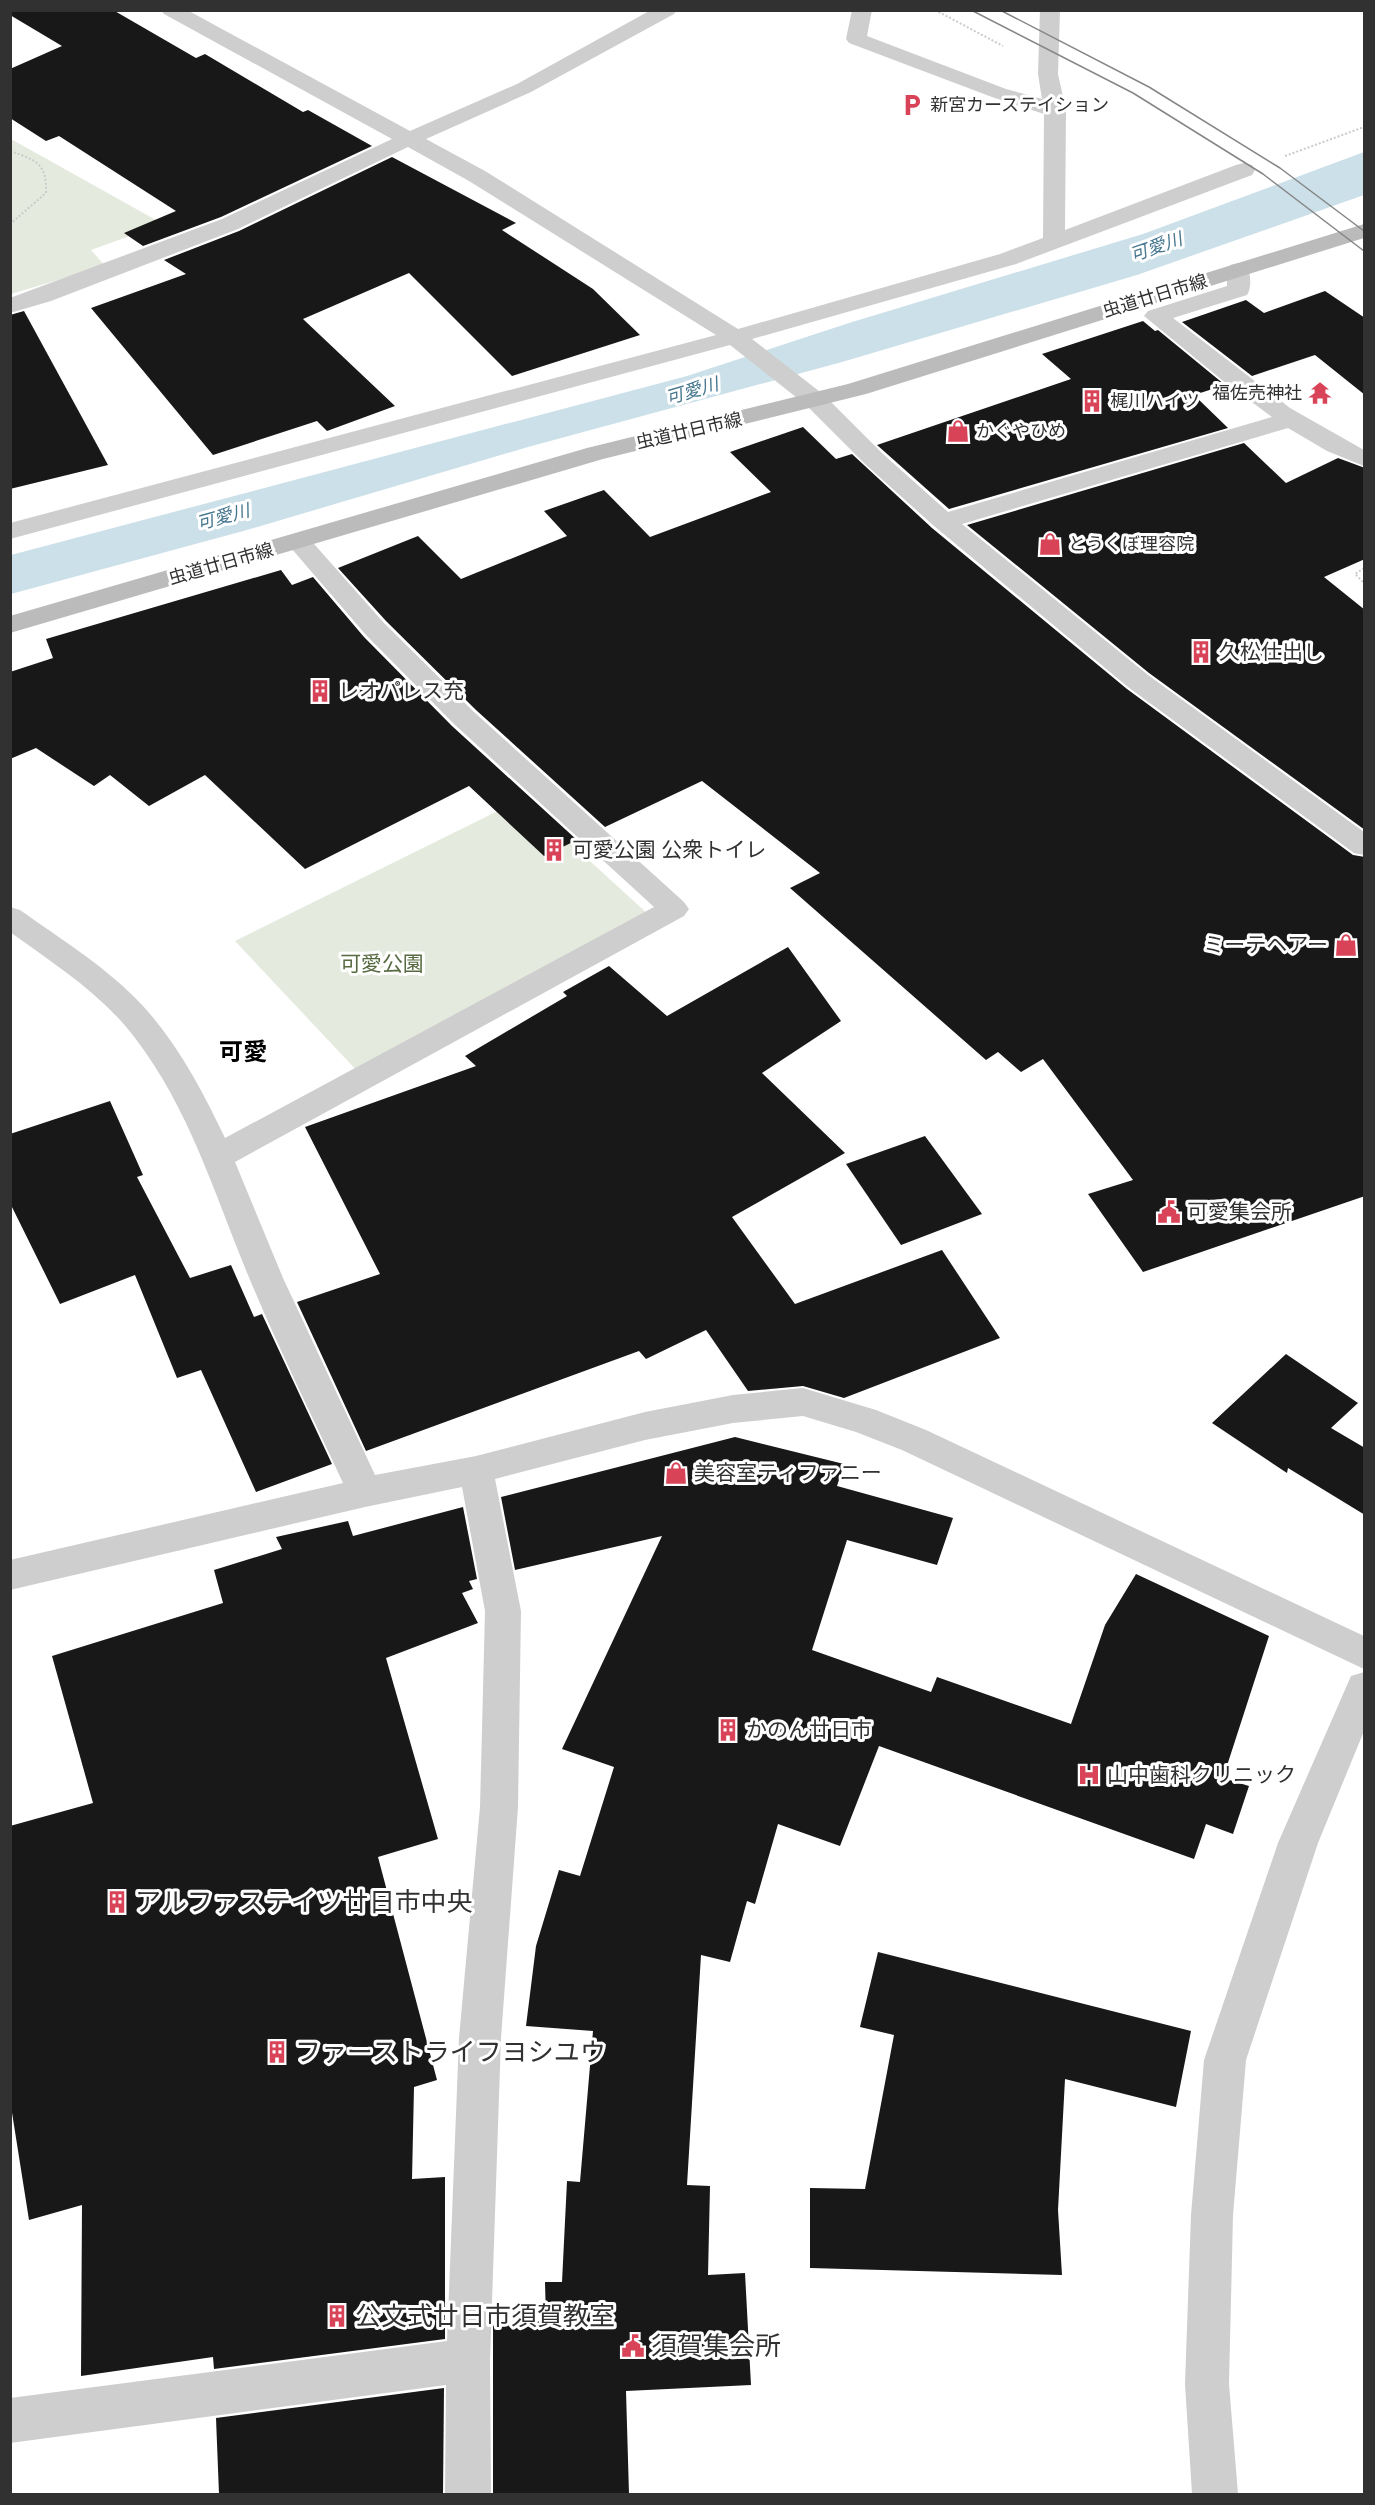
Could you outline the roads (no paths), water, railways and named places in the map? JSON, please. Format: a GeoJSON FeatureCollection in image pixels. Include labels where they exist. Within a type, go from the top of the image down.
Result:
{"type":"FeatureCollection","features":[{"type":"Feature","properties":{"kind":"main road","name":"虫道廿日市線"},"geometry":{"type":"LineString","coordinates":[[10,625],[596,453],[774,411],[806,393],[1238,270],[1365,231]]}},
{"type":"Feature","properties":{"kind":"street"},"geometry":{"type":"LineString","coordinates":[[171,10],[477,176],[672,294],[739,340],[806,393],[874,459],[943,521],[1138,681],[1365,846]]}},
{"type":"Feature","properties":{"kind":"street"},"geometry":{"type":"LineString","coordinates":[[10,306],[43,296],[230,224],[409,139],[524,88],[667,10]]}},
{"type":"Feature","properties":{"kind":"street"},"geometry":{"type":"LineString","coordinates":[[862,10],[856,39],[999,93],[1055,110]]}},
{"type":"Feature","properties":{"kind":"street"},"geometry":{"type":"LineString","coordinates":[[1050,10],[1048,75],[1055,110],[1054,242]]}},
{"type":"Feature","properties":{"kind":"street"},"geometry":{"type":"LineString","coordinates":[[10,531],[739,340],[1008,259],[1105,225],[1244,170]]}},
{"type":"Feature","properties":{"kind":"street"},"geometry":{"type":"LineString","coordinates":[[1238,270],[1239,290],[1156,316],[1291,419],[1331,445],[1365,459]]}},
{"type":"Feature","properties":{"kind":"street"},"geometry":{"type":"LineString","coordinates":[[943,521],[1291,419]]}},
{"type":"Feature","properties":{"kind":"street"},"geometry":{"type":"LineString","coordinates":[[219,1156],[674,909],[464,718],[375,629],[298,541]]}},
{"type":"Feature","properties":{"kind":"street"},"geometry":{"type":"LineString","coordinates":[[10,918],[90,976],[146,1030],[190,1096],[219,1156],[266,1277],[365,1492]]}},
{"type":"Feature","properties":{"kind":"street"},"geometry":{"type":"LineString","coordinates":[[10,1575],[365,1492],[476,1470],[645,1426],[733,1409],[803,1401],[864,1420],[914,1440],[1365,1653]]}},
{"type":"Feature","properties":{"kind":"street"},"geometry":{"type":"LineString","coordinates":[[468,2494],[468,2360],[480,2038],[499,1807],[503,1611],[476,1470]]}},
{"type":"Feature","properties":{"kind":"street"},"geometry":{"type":"LineString","coordinates":[[1215,2494],[1207,2384],[1212,2215],[1225,2060],[1298,1843],[1365,1688]]}},
{"type":"Feature","properties":{"kind":"street"},"geometry":{"type":"LineString","coordinates":[[10,2421],[468,2360]]}},
{"type":"Feature","properties":{"kind":"water","name":"可愛川"},"geometry":{"type":"Polygon","coordinates":[[[1364,152],[1364,195],[1137,275],[842,362],[528,447],[247,530],[11,594],[11,555],[687,376],[849,323],[1143,234],[1364,152]]]}},
{"type":"Feature","properties":{"kind":"tram line"},"geometry":{"type":"LineString","coordinates":[[971,10],[1133,93],[1263,174],[1364,251]]}},
{"type":"Feature","properties":{"kind":"tram line"},"geometry":{"type":"LineString","coordinates":[[1000,10],[1149,87],[1280,168],[1364,231]]}},
{"type":"Feature","properties":{"kind":"place","name":"新宮カーステイション"},"geometry":{"type":"Point","coordinates":[912,105]}},
{"type":"Feature","properties":{"kind":"place","name":"福佐売神社"},"geometry":{"type":"Point","coordinates":[1320,393]}},
{"type":"Feature","properties":{"kind":"place","name":"梶川ハイツ"},"geometry":{"type":"Point","coordinates":[1092,401]}},
{"type":"Feature","properties":{"kind":"place","name":"かぐやひめ"},"geometry":{"type":"Point","coordinates":[958,431]}},
{"type":"Feature","properties":{"kind":"place","name":"とうくぼ理容院"},"geometry":{"type":"Point","coordinates":[1050,544]}},
{"type":"Feature","properties":{"kind":"place","name":"久松仕出し"},"geometry":{"type":"Point","coordinates":[1201,652]}},
{"type":"Feature","properties":{"kind":"place","name":"レオパレス充"},"geometry":{"type":"Point","coordinates":[320,691]}},
{"type":"Feature","properties":{"kind":"place","name":"可愛公園 公衆トイレ"},"geometry":{"type":"Point","coordinates":[554,850]}},
{"type":"Feature","properties":{"kind":"place","name":"ミーテヘアー"},"geometry":{"type":"Point","coordinates":[1346,945]}},
{"type":"Feature","properties":{"kind":"place","name":"可愛集会所"},"geometry":{"type":"Point","coordinates":[1169,1212]}},
{"type":"Feature","properties":{"kind":"place","name":"美容室ティファニー"},"geometry":{"type":"Point","coordinates":[676,1473]}},
{"type":"Feature","properties":{"kind":"place","name":"かのん廿日市"},"geometry":{"type":"Point","coordinates":[728,1730]}},
{"type":"Feature","properties":{"kind":"place","name":"山中歯科クリニック"},"geometry":{"type":"Point","coordinates":[1089,1775]}},
{"type":"Feature","properties":{"kind":"place","name":"アルファステイツ廿日市中央"},"geometry":{"type":"Point","coordinates":[117,1902]}},
{"type":"Feature","properties":{"kind":"place","name":"ファーストライフヨシユウ"},"geometry":{"type":"Point","coordinates":[277,2052]}},
{"type":"Feature","properties":{"kind":"place","name":"公文式廿日市須賀教室"},"geometry":{"type":"Point","coordinates":[337,2316]}},
{"type":"Feature","properties":{"kind":"place","name":"須賀集会所"},"geometry":{"type":"Point","coordinates":[633,2346]}},
{"type":"Feature","properties":{"kind":"district","name":"可愛"},"geometry":{"type":"Point","coordinates":[243,1052]}},
{"type":"Feature","properties":{"kind":"park label","name":"可愛公園"},"geometry":{"type":"Point","coordinates":[382,964]}}]}
